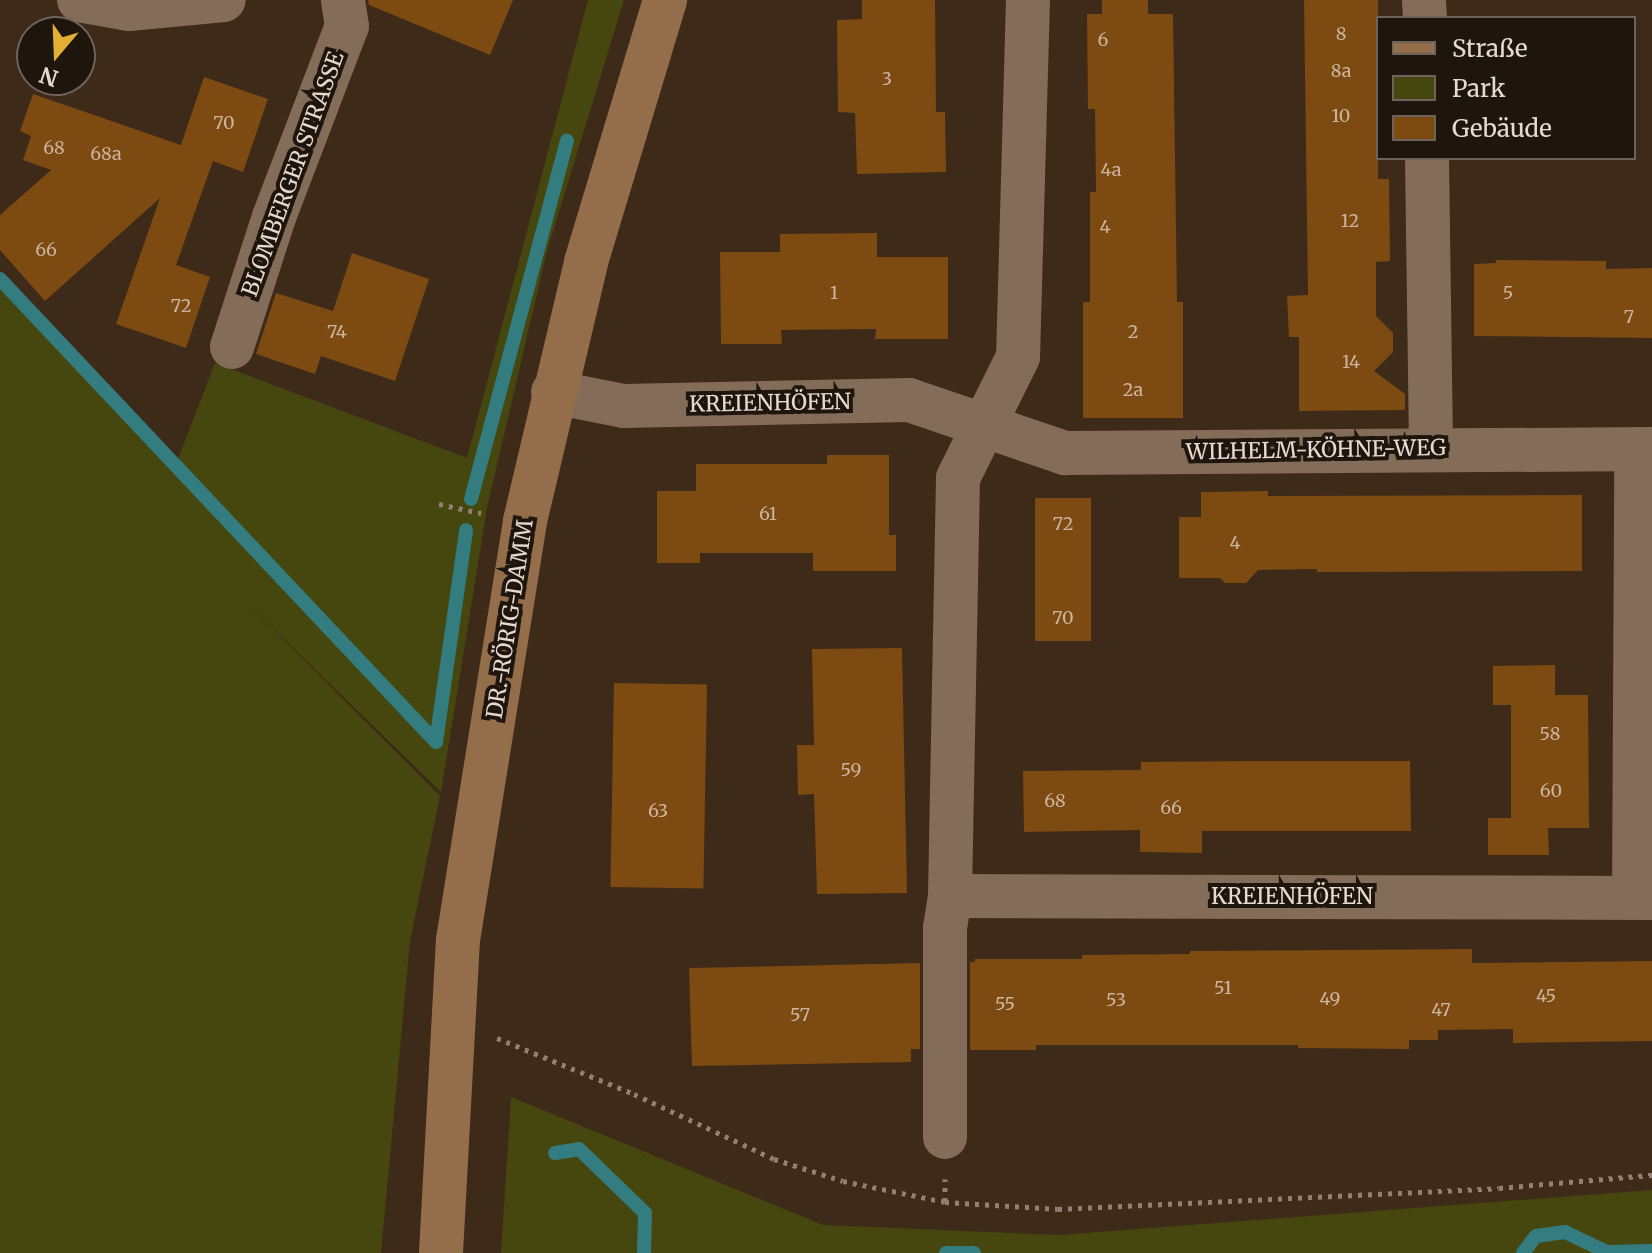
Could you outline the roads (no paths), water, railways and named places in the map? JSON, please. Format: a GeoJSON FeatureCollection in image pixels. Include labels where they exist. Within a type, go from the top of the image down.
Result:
{"type":"FeatureCollection","features":[{"type":"Feature","properties":{"kind":"street"},"geometry":{"type":"LineString","coordinates":[[79,0],[129,9],[224,0]]}},
{"type":"Feature","properties":{"kind":"street","name":"BLOMBERGER STRASSE"},"geometry":{"type":"LineString","coordinates":[[232,347],[274,217],[347,26],[343,0]]}},
{"type":"Feature","properties":{"kind":"street","name":"DR.-RÖRIG-DAMM"},"geometry":{"type":"LineString","coordinates":[[441,1253],[463,909],[525,521],[586,262],[665,0]]}},
{"type":"Feature","properties":{"kind":"street"},"geometry":{"type":"LineString","coordinates":[[945,1137],[945,928],[950,896],[958,478],[1018,357],[1028,0]]}},
{"type":"Feature","properties":{"kind":"street"},"geometry":{"type":"LineString","coordinates":[[1427,160],[1431,448]]}},
{"type":"Feature","properties":{"kind":"street","name":"KREIENHÖFEN"},"geometry":{"type":"LineString","coordinates":[[553,392],[624,406],[909,400],[986,423]]}},
{"type":"Feature","properties":{"kind":"street","name":"WILHELM-KÖHNE-WEG"},"geometry":{"type":"LineString","coordinates":[[986,423],[1065,453],[1431,448],[1644,449]]}},
{"type":"Feature","properties":{"kind":"street","name":"KREIENHÖFEN"},"geometry":{"type":"LineString","coordinates":[[950,896],[1643,898],[1644,449]]}},
{"type":"Feature","properties":{"kind":"waterway"},"geometry":{"type":"LineString","coordinates":[[471,499],[567,141]]}},
{"type":"Feature","properties":{"kind":"waterway"},"geometry":{"type":"LineString","coordinates":[[0,279],[436,742],[466,530]]}},
{"type":"Feature","properties":{"kind":"waterway"},"geometry":{"type":"LineString","coordinates":[[555,1153],[579,1149],[645,1213],[644,1253]]}},
{"type":"Feature","properties":{"kind":"waterway"},"geometry":{"type":"LineString","coordinates":[[1523,1253],[1536,1236],[1565,1232],[1607,1252],[1652,1251]]}},
{"type":"Feature","properties":{"kind":"waterway"},"geometry":{"type":"LineString","coordinates":[[946,1253],[974,1253]]}}]}
